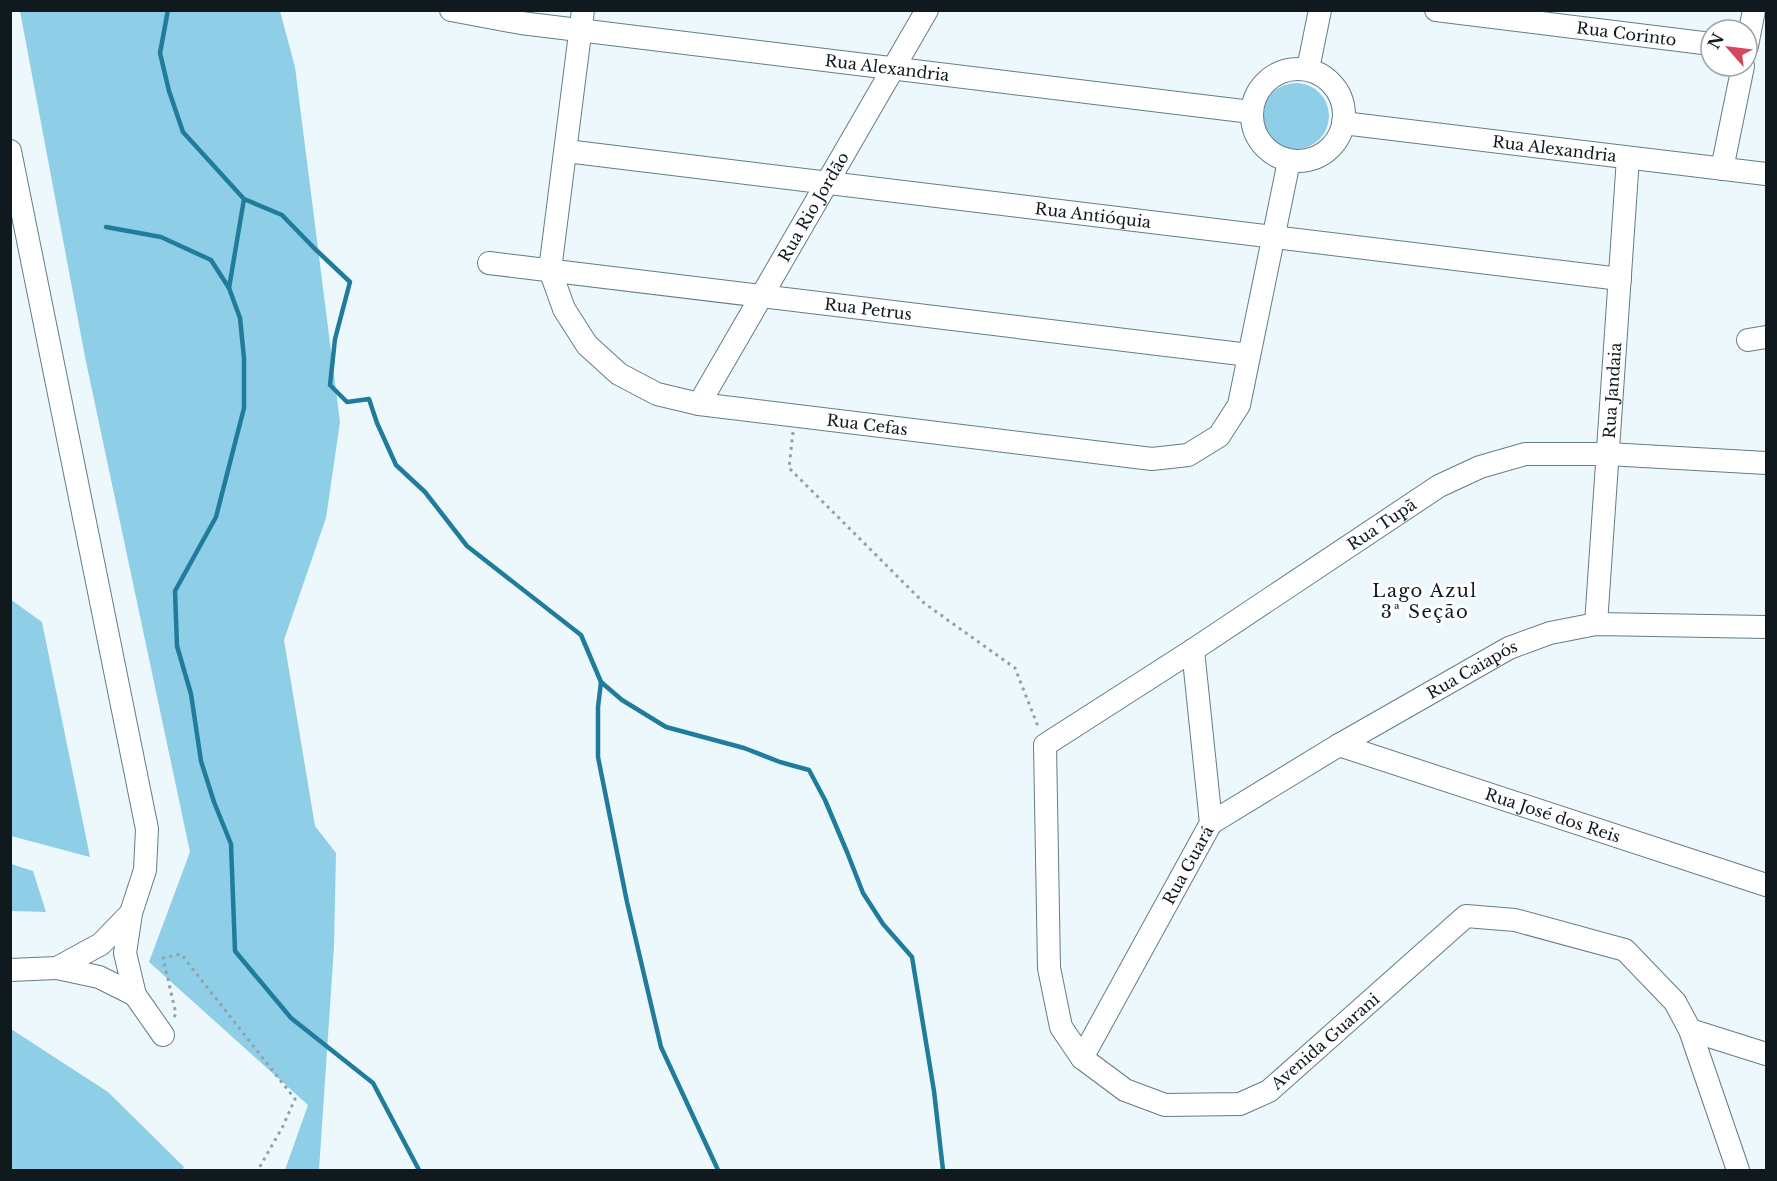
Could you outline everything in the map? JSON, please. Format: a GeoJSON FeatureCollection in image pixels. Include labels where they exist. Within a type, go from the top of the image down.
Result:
{"type":"FeatureCollection","features":[{"type":"Feature","properties":{"kind":"street","name":"Rua Alexandria"},"geometry":{"type":"LineString","coordinates":[[451,10],[521,23],[582,20],[894,68],[1251,112]]}},
{"type":"Feature","properties":{"kind":"street","name":"Rua Rio Jordão"},"geometry":{"type":"LineString","coordinates":[[699,404],[927,10]]}},
{"type":"Feature","properties":{"kind":"street"},"geometry":{"type":"LineString","coordinates":[[1308,69],[1320,10]]}},
{"type":"Feature","properties":{"kind":"street","name":"Rua Corinto"},"geometry":{"type":"LineString","coordinates":[[1436,10],[1699,43]]}},
{"type":"Feature","properties":{"kind":"street","name":"Rua Cefas"},"geometry":{"type":"LineString","coordinates":[[582,20],[550,270],[564,309],[587,345],[619,374],[657,394],[699,404],[1152,459],[1188,455],[1219,436],[1239,405],[1289,161]]}},
{"type":"Feature","properties":{"kind":"street"},"geometry":{"type":"LineString","coordinates":[[1292,68],[1308,69],[1321,74],[1332,83],[1340,95],[1344,109],[1344,123],[1339,137],[1330,149],[1318,157],[1304,161],[1289,161],[1265,149],[1252,125],[1251,112],[1255,96],[1263,83],[1276,73],[1292,68]]}},
{"type":"Feature","properties":{"kind":"street"},"geometry":{"type":"LineString","coordinates":[[1722,169],[1741,78]]}},
{"type":"Feature","properties":{"kind":"street","name":"Rua Alexandria"},"geometry":{"type":"LineString","coordinates":[[1344,123],[1767,174]]}},
{"type":"Feature","properties":{"kind":"street"},"geometry":{"type":"LineString","coordinates":[[10,151],[147,829],[145,870],[131,913],[125,952],[135,995],[163,1035]]}},
{"type":"Feature","properties":{"kind":"street","name":"Rua Antióquia"},"geometry":{"type":"LineString","coordinates":[[566,151],[1620,279]]}},
{"type":"Feature","properties":{"kind":"street","name":"Rua Jandaia"},"geometry":{"type":"LineString","coordinates":[[1596,624],[1628,158]]}},
{"type":"Feature","properties":{"kind":"street","name":"Rua Petrus"},"geometry":{"type":"LineString","coordinates":[[489,263],[1249,355]]}},
{"type":"Feature","properties":{"kind":"street","name":"Rua Tupã"},"geometry":{"type":"LineString","coordinates":[[1045,745],[1193,650],[1439,486],[1480,467],[1525,454],[1608,454],[1767,463]]}},
{"type":"Feature","properties":{"kind":"street","name":"Rua Caiapós"},"geometry":{"type":"LineString","coordinates":[[1211,823],[1339,745],[1509,648],[1550,633],[1596,624],[1767,627]]}},
{"type":"Feature","properties":{"kind":"street","name":"Rua Guará"},"geometry":{"type":"LineString","coordinates":[[1082,1058],[1211,823],[1193,650]]}},
{"type":"Feature","properties":{"kind":"street","name":"Avenida Guarani"},"geometry":{"type":"LineString","coordinates":[[1045,745],[1049,968],[1060,1027],[1082,1058],[1125,1090],[1165,1105],[1240,1104],[1269,1091],[1466,916],[1515,920],[1625,950],[1675,1002],[1690,1030],[1737,1170]]}},
{"type":"Feature","properties":{"kind":"street","name":"Rua José dos Reis"},"geometry":{"type":"LineString","coordinates":[[1339,745],[1767,885]]}},
{"type":"Feature","properties":{"kind":"street"},"geometry":{"type":"LineString","coordinates":[[57,968],[101,944],[131,913]]}},
{"type":"Feature","properties":{"kind":"street"},"geometry":{"type":"LineString","coordinates":[[10,970],[57,968],[99,977],[135,995]]}},
{"type":"Feature","properties":{"kind":"street"},"geometry":{"type":"LineString","coordinates":[[1690,1030],[1767,1053]]}},
{"type":"Feature","properties":{"kind":"path"},"geometry":{"type":"LineString","coordinates":[[795,415],[789,468],[924,603],[1016,668],[1045,745]]}},
{"type":"Feature","properties":{"kind":"path"},"geometry":{"type":"LineString","coordinates":[[163,1035],[176,1014],[163,958],[181,954],[295,1099],[283,1126],[258,1170]]}},
{"type":"Feature","properties":{"kind":"shaded area"},"geometry":{"type":"Polygon","coordinates":[[[20,11],[280,11],[295,67],[340,422],[326,518],[284,640],[315,826],[336,853],[334,947],[319,1170],[285,1170],[308,1105],[149,962],[190,852],[85,357],[20,11]]]}},
{"type":"Feature","properties":{"kind":"shaded area"},"geometry":{"type":"Polygon","coordinates":[[[1302,83],[1320,92],[1327,103],[1329,116],[1327,129],[1320,140],[1309,147],[1290,149],[1272,140],[1265,129],[1263,110],[1272,92],[1283,85],[1302,83]]]}},
{"type":"Feature","properties":{"kind":"shaded area"},"geometry":{"type":"Polygon","coordinates":[[[10,599],[42,622],[90,857],[11,836],[10,599]]]}},
{"type":"Feature","properties":{"kind":"shaded area"},"geometry":{"type":"Polygon","coordinates":[[[11,864],[33,871],[46,912],[11,911],[11,864]]]}},
{"type":"Feature","properties":{"kind":"shaded area"},"geometry":{"type":"Polygon","coordinates":[[[11,1029],[108,1092],[184,1167],[182,1170],[11,1170],[11,1029]]]}},
{"type":"Feature","properties":{"kind":"waterway"},"geometry":{"type":"LineString","coordinates":[[168,10],[160,53],[169,91],[183,132],[244,199],[229,288],[240,318],[244,358],[244,408],[216,517],[175,591],[177,646],[191,694],[201,761],[231,844],[235,951],[291,1018],[373,1083],[419,1170]]}},
{"type":"Feature","properties":{"kind":"waterway"},"geometry":{"type":"LineString","coordinates":[[244,199],[282,215],[350,282],[335,339],[330,385],[347,402],[369,399],[396,465],[425,492],[467,546],[581,635],[601,682],[622,700],[666,727],[744,748],[809,770],[825,800],[863,893],[883,924],[912,957],[934,1091],[943,1170]]}},
{"type":"Feature","properties":{"kind":"waterway"},"geometry":{"type":"LineString","coordinates":[[106,227],[161,237],[211,260],[229,288]]}},
{"type":"Feature","properties":{"kind":"waterway"},"geometry":{"type":"LineString","coordinates":[[601,682],[598,707],[598,757],[627,902],[661,1047],[718,1170]]}},
{"type":"Feature","properties":{"kind":"district","name":"Lago Azul 3ª Seção"},"geometry":{"type":"Point","coordinates":[1425,601]}}]}
